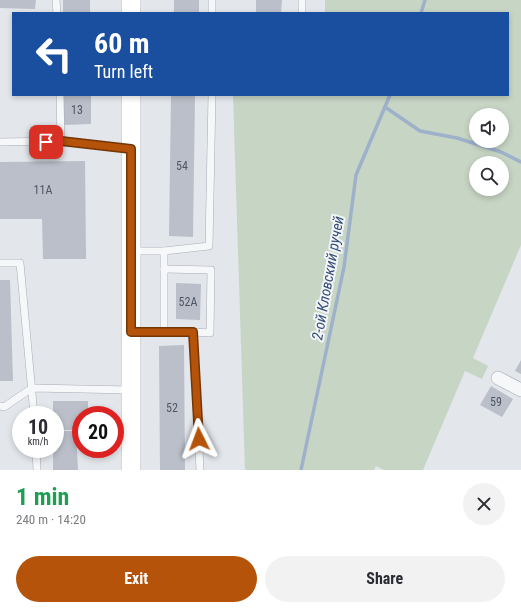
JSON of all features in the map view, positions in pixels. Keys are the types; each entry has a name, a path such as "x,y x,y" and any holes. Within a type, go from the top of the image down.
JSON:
{"street":[{"path":"131,0 131,12"},
{"path":"131,96 131,470"},
{"path":"498,378 521,390"}],"lane":[{"path":"56,0 57,12"},
{"path":"212,0 212,12"},
{"path":"302,0 302,12"},
{"path":"60,96 61,141"},
{"path":"131,251 164,251 209,246 212,96"},
{"path":"0,142 61,141 131,149"},
{"path":"164,251 164,333"},
{"path":"0,263 20,263 33,406"},
{"path":"131,332 210,333 211,270 164,269"},
{"path":"193,332 200,470"},
{"path":"0,406 4,407 32,388 131,390"},
{"path":"36,458 37,470"}],"green space":[{"path":"325,0 521,0 521,245 473,358 488,366 482,379 465,371 423,470 384,470 376,466 374,470 245,470 233,96 509,96 509,12 325,12"}],"building":[{"path":"0,0 36,0 35,9 0,8"},
{"path":"63,0 90,0 90,12 63,12"},
{"path":"174,0 199,0 199,12 174,12"},
{"path":"256,0 282,0 281,12 256,12"},
{"path":"64,96 91,96 91,124 64,125"},
{"path":"171,96 195,96 193,237 169,236"},
{"path":"85,161 86,259 43,259 42,219 0,219 0,162"},
{"path":"0,280 10,280 13,381 0,381"},
{"path":"176,283 201,284 200,320 176,319"},
{"path":"184,345 185,470 160,470 159,346"},
{"path":"521,360 521,374 515,371"},
{"path":"491,386 513,399 502,417 480,405"},
{"path":"53,401 88,401 88,406 72,406 72,430 64,430 64,406 53,406"},
{"path":"64,431 72,431 72,458 77,458 78,470 53,470 53,458 64,458"}],"waterway":[{"name":"2-ой Кловский ручей","path":"421,12 425,0"},
{"name":"2-ой Кловский ручей","path":"301,470 344,267 356,175 390,96"},
{"path":"385,107 420,131 457,138 501,152 521,162"}],"route":[{"path":"46,142 61,141 131,149 131,332 193,332 199,439"}]}
